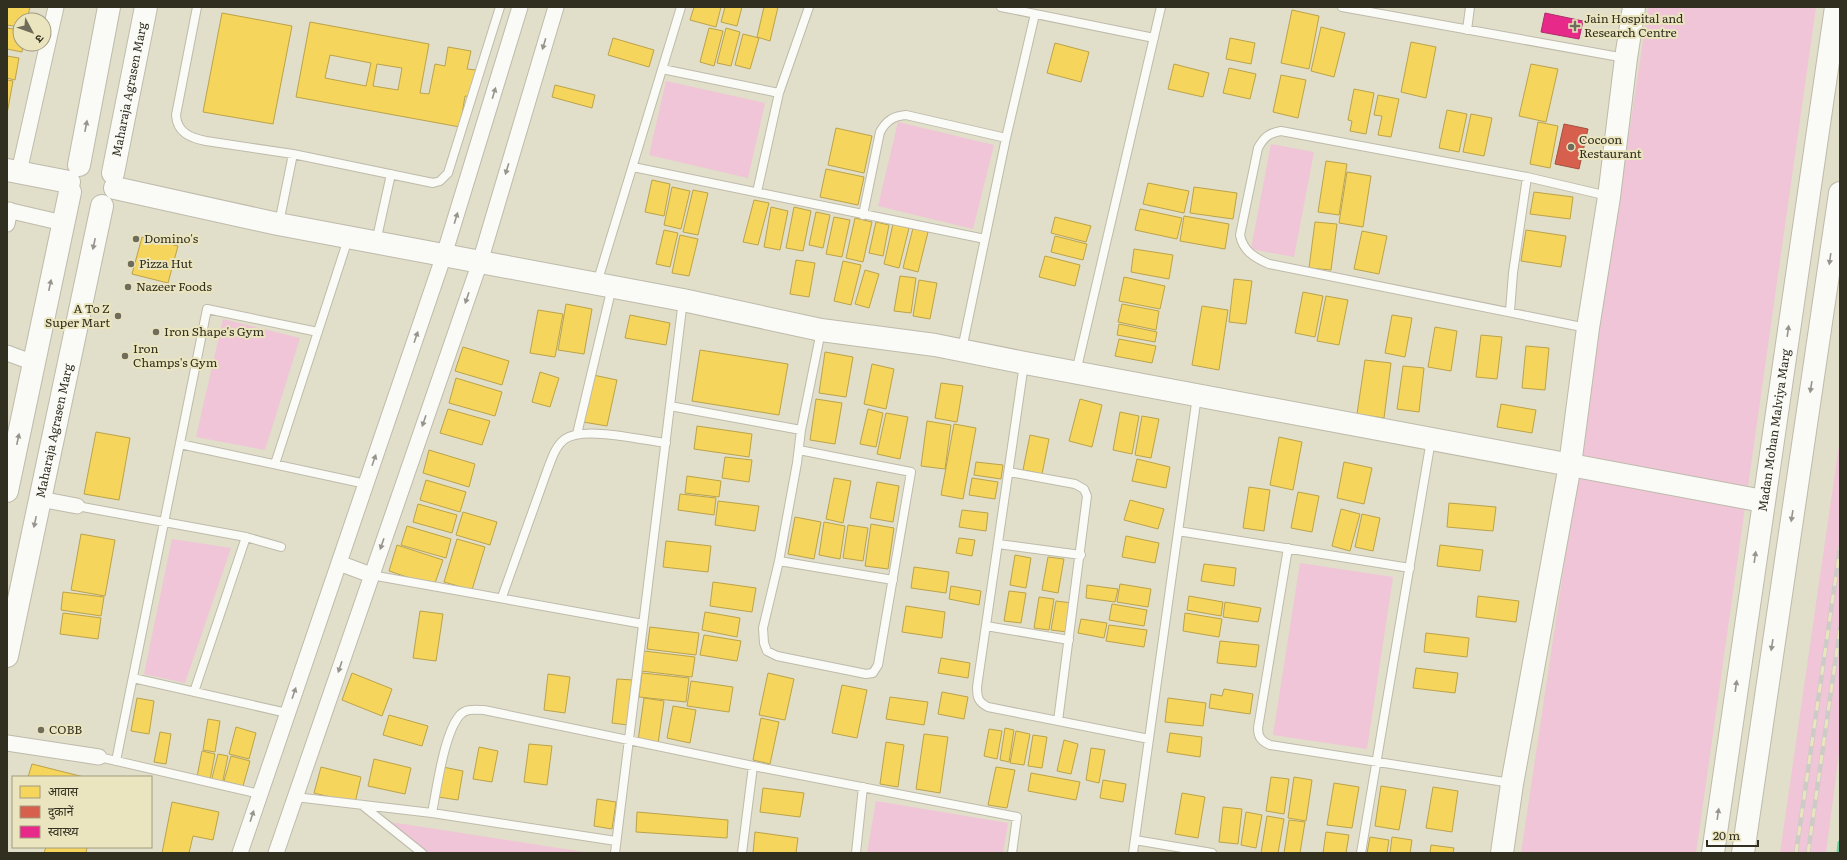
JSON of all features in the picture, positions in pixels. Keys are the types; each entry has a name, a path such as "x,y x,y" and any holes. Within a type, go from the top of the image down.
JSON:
{"street":[{"path":"13,171 56,7"},
{"path":"7,491 109,7"},
{"name":"Maharaja Agrasen Marg","path":"7,656 102,206 113,195 114,180 146,7"},
{"path":"240,853 444,255 520,7"},
{"path":"276,853 480,262 556,7"},
{"path":"1502,853 1512,784 1570,465 1588,328 1609,197 1626,58 1634,7"},
{"name":"Madan Mohan Malviya Marg","path":"1713,853 1836,7"},
{"name":"Maharaja Agrasen Marg","path":"13,171 72,180 86,162 101,163 108,167 114,180"},
{"path":"72,180 74,199 86,207 102,206"},
{"path":"114,180 278,224 683,300 821,330 962,349 1025,363 1197,396 1763,501"},
{"path":"1743,853 1833,294 1840,193"},
{"path":"8,215 63,223"},
{"path":"7,353 34,363"},
{"path":"40,499 78,506"},
{"path":"339,563 371,575"},
{"path":"7,743 99,757"}],"lane":[{"path":"197,7 176,115 176,123 186,134 194,138 294,154 433,183 440,181 448,173 500,7"},
{"path":"577,434 605,285 633,166 681,7"},
{"path":"756,192 779,93 809,7"},
{"path":"1001,7 1154,38"},
{"path":"1076,373 1161,7"},
{"path":"1342,7 1626,58"},
{"path":"1467,30 1470,7"},
{"path":"962,349 1006,138 1035,14"},
{"path":"662,68 779,93"},
{"path":"863,215 880,132 885,122 895,116 906,114 1006,138"},
{"path":"1588,328 1269,264 1250,253 1242,243 1240,235 1258,148 1262,139 1271,133 1281,131 1527,177 1609,197"},
{"path":"278,224 294,154"},
{"path":"633,166 863,215 985,239"},
{"path":"376,242 391,174"},
{"path":"1510,312 1513,273 1527,177"},
{"path":"275,464 349,237"},
{"path":"615,853 683,300"},
{"path":"116,761 207,309 318,332"},
{"path":"799,450 911,472 878,665 873,673 866,674 777,656 767,651 764,643 763,628 779,561 799,450 800,430 821,330"},
{"path":"1025,363 977,687 978,697 981,704 988,707 1149,739"},
{"path":"1134,853 1197,396"},
{"path":"670,406 800,430"},
{"path":"502,597 554,453 564,439 577,434 596,433 666,443"},
{"path":"1361,853 1378,762 1431,439"},
{"path":"180,444 366,484"},
{"path":"1009,472 1074,484 1084,489 1087,496 1088,503 1058,721"},
{"path":"78,506 246,537 281,547"},
{"path":"1178,531 1410,568"},
{"path":"194,692 246,537"},
{"path":"998,544 1081,555"},
{"path":"1288,548 1258,728 1258,735 1262,741 1270,745 1512,784"},
{"path":"779,561 893,580"},
{"path":"371,575 502,597 643,624"},
{"path":"986,626 1069,640"},
{"path":"133,678 287,713"},
{"path":"432,813 448,739 461,714 470,710 484,710 628,741 1017,817 1012,853"},
{"path":"99,757 260,794"},
{"path":"742,853 753,766"},
{"path":"856,853 863,787"},
{"path":"295,797 432,813 616,842"},
{"path":"362,805 422,853"},
{"path":"1135,840 1212,853"}],"shaded area":[{"path":"1648,7 1816,7 1696,853 1521,853"},
{"path":"666,81 765,103 748,178 649,155"},
{"path":"898,122 994,145 973,229 878,206"},
{"path":"1271,144 1314,152 1294,257 1251,249"},
{"path":"223,319 300,338 265,450 196,437"},
{"path":"1840,438 1840,745 1826,853 1780,853"},
{"path":"172,539 231,548 185,683 144,674"},
{"path":"1300,563 1393,577 1367,749 1273,735"},
{"path":"876,801 1008,823 1003,853 867,853"},
{"path":"371,819 590,853 417,853"}],"building: आवास":[{"path":"7,7 30,7 29,12 12,12 12,26 7,25"},
{"path":"694,7 721,7 716,27 690,20"},
{"path":"725,7 742,7 737,26 721,22"},
{"path":"764,7 778,7 770,41 757,37"},
{"path":"1292,10 1319,16 1309,69 1281,63"},
{"path":"222,13 292,26 273,124 203,112"},
{"path":"310,22 429,44 420,93 429,94 435,64 445,66 448,47 471,51 467,69 476,70 471,97 465,96 460,127 296,97","holes":["330,55 371,63 366,86 325,78","377,64 402,68 398,90 373,86"]},
{"path":"1321,27 1345,33 1334,77 1311,71"},
{"path":"7,28 12,29 12,50 7,49"},
{"path":"709,28 723,31 714,66 700,62"},
{"path":"726,28 740,32 731,66 717,63"},
{"path":"743,34 759,38 750,69 735,65"},
{"path":"613,38 654,50 649,67 608,55"},
{"path":"1230,38 1255,43 1251,64 1226,59"},
{"path":"1411,42 1436,47 1426,98 1401,92"},
{"path":"1055,43 1089,52 1081,82 1047,73"},
{"path":"7,56 19,58 15,80 7,78"},
{"path":"1174,64 1209,73 1203,97 1168,89"},
{"path":"1531,64 1558,69 1546,122 1519,116"},
{"path":"1229,68 1256,74 1250,99 1223,93"},
{"path":"1281,75 1306,80 1298,118 1273,112"},
{"path":"7,80 13,81 7,114"},
{"path":"555,85 595,95 592,108 552,97"},
{"path":"1354,89 1374,93 1366,134 1350,131 1352,121 1348,120"},
{"path":"1378,95 1399,99 1391,137 1378,135 1382,116 1374,115"},
{"path":"1447,110 1467,114 1459,152 1439,148"},
{"path":"1471,114 1492,118 1484,156 1463,152"},
{"path":"1538,122 1558,126 1550,168 1530,164"},
{"path":"836,128 872,136 864,173 828,165"},
{"path":"1326,161 1347,164 1339,215 1318,212"},
{"path":"826,169 864,177 858,205 820,197"},
{"path":"1347,172 1371,176 1363,227 1339,223"},
{"path":"652,180 670,184 664,216 645,212"},
{"path":"1148,183 1189,191 1184,213 1143,204"},
{"path":"672,187 690,191 681,229 664,225"},
{"path":"1194,187 1237,193 1233,219 1190,213"},
{"path":"693,190 708,193 698,235 683,232"},
{"path":"1534,192 1573,197 1570,219 1530,214"},
{"path":"754,200 769,203 758,245 743,242"},
{"path":"771,207 788,211 780,250 764,247"},
{"path":"794,207 811,211 803,251 786,248"},
{"path":"1140,209 1182,218 1177,239 1135,230"},
{"path":"816,212 830,215 823,248 809,245"},
{"path":"1184,216 1229,224 1225,249 1180,241"},
{"path":"834,217 850,220 842,257 826,254"},
{"path":"1055,217 1091,226 1086,242 1051,233"},
{"path":"855,218 872,222 863,262 846,258"},
{"path":"876,222 889,225 883,256 869,253"},
{"path":"1315,222 1337,224 1331,270 1309,268"},
{"path":"893,224 909,228 899,268 884,264"},
{"path":"913,228 928,232 918,272 903,268"},
{"path":"664,230 678,233 670,267 656,264"},
{"path":"1526,230 1566,236 1561,267 1521,261"},
{"path":"1362,231 1387,236 1379,274 1354,269"},
{"path":"680,235 698,239 689,276 672,273"},
{"path":"1055,236 1087,244 1083,260 1051,252"},
{"path":"142,237 178,246 168,283 132,274"},
{"path":"1134,249 1173,255 1169,279 1131,272"},
{"path":"1045,256 1080,265 1075,286 1039,277"},
{"path":"796,260 815,263 809,297 790,294"},
{"path":"843,261 861,265 851,305 834,301"},
{"path":"865,270 879,274 869,308 855,304"},
{"path":"900,276 916,278 911,313 894,311"},
{"path":"1124,277 1165,286 1160,309 1119,301"},
{"path":"1234,279 1252,281 1246,324 1229,322"},
{"path":"919,280 937,283 930,319 913,316"},
{"path":"1303,292 1323,296 1315,337 1295,333"},
{"path":"1326,296 1348,300 1339,345 1317,341"},
{"path":"566,304 592,309 584,354 558,350"},
{"path":"1122,304 1159,311 1156,330 1118,322"},
{"path":"1202,306 1228,310 1219,370 1192,365"},
{"path":"538,310 563,314 555,357 530,353"},
{"path":"630,315 670,323 666,345 625,338"},
{"path":"1392,315 1412,318 1405,357 1385,353"},
{"path":"1119,324 1157,332 1155,342 1117,335"},
{"path":"1435,327 1457,331 1451,371 1428,367"},
{"path":"1481,335 1502,337 1497,379 1476,377"},
{"path":"1119,339 1156,346 1152,363 1115,356"},
{"path":"1526,346 1549,348 1545,390 1522,388"},
{"path":"463,347 509,361 502,385 455,371"},
{"path":"700,350 788,364 779,415 692,401"},
{"path":"825,352 853,357 846,397 819,393"},
{"path":"1365,360 1391,363 1384,418 1357,414"},
{"path":"872,364 894,369 886,409 864,404"},
{"path":"1403,366 1424,368 1419,412 1397,409"},
{"path":"540,372 559,378 550,407 532,402"},
{"path":"593,375 617,380 607,426 583,422"},
{"path":"456,378 502,392 495,416 449,403"},
{"path":"941,383 963,386 957,422 935,418"},
{"path":"816,399 842,403 835,444 810,440"},
{"path":"1080,399 1102,405 1092,447 1069,441"},
{"path":"1501,404 1536,410 1532,433 1497,427"},
{"path":"448,409 490,421 482,445 440,433"},
{"path":"868,409 883,413 876,447 860,444"},
{"path":"1120,412 1139,416 1132,454 1113,450"},
{"path":"886,413 908,417 900,459 877,454"},
{"path":"1142,416 1159,419 1151,458 1135,455"},
{"path":"927,421 951,425 945,469 921,466"},
{"path":"954,424 976,428 963,499 941,495"},
{"path":"697,426 752,434 749,457 694,449"},
{"path":"96,432 130,438 119,500 84,494"},
{"path":"1030,435 1049,439 1042,474 1023,470"},
{"path":"1279,437 1302,442 1293,490 1270,485"},
{"path":"429,450 475,464 469,487 423,473"},
{"path":"725,457 752,460 749,482 722,478"},
{"path":"1137,459 1170,467 1166,488 1132,481"},
{"path":"976,462 1003,465 1001,479 974,475"},
{"path":"1344,462 1372,468 1364,504 1337,498"},
{"path":"687,476 721,481 719,497 685,493"},
{"path":"834,478 851,481 843,523 826,519"},
{"path":"972,478 998,482 995,499 969,495"},
{"path":"426,480 466,492 460,512 420,500"},
{"path":"877,482 899,486 893,522 870,518"},
{"path":"1249,487 1270,490 1264,531 1243,528"},
{"path":"1298,492 1319,496 1312,532 1291,528"},
{"path":"680,494 716,498 714,515 678,510"},
{"path":"1130,500 1164,509 1158,529 1124,520"},
{"path":"718,501 759,506 755,531 715,525"},
{"path":"1449,503 1496,507 1493,531 1447,527"},
{"path":"418,504 457,515 452,533 413,522"},
{"path":"1341,509 1360,514 1350,551 1332,546"},
{"path":"962,510 988,513 986,531 959,527"},
{"path":"463,512 497,522 490,545 456,535"},
{"path":"1362,514 1380,518 1373,551 1355,547"},
{"path":"795,517 821,522 814,559 788,554"},
{"path":"824,522 845,526 840,559 819,555"},
{"path":"871,524 894,528 888,569 865,566"},
{"path":"848,525 868,528 863,561 843,558"},
{"path":"407,526 451,539 446,558 401,545"},
{"path":"81,534 115,540 105,596 71,590"},
{"path":"1126,536 1159,543 1155,563 1122,557"},
{"path":"959,538 975,540 972,556 956,553"},
{"path":"457,539 485,547 472,590 444,582"},
{"path":"666,541 711,546 708,572 663,567"},
{"path":"397,545 443,560 434,586 389,571"},
{"path":"1440,545 1483,550 1480,571 1437,566"},
{"path":"1015,555 1031,558 1026,588 1010,585"},
{"path":"1048,557 1064,559 1058,593 1042,590"},
{"path":"1204,564 1236,568 1234,586 1201,581"},
{"path":"914,567 949,572 946,593 911,588"},
{"path":"713,582 756,588 752,612 710,606"},
{"path":"1120,584 1151,589 1148,607 1117,602"},
{"path":"1087,585 1118,589 1115,602 1086,598"},
{"path":"951,586 981,591 979,605 949,599"},
{"path":"1009,591 1026,593 1021,623 1004,621"},
{"path":"63,592 104,597 101,616 61,610"},
{"path":"1189,596 1223,602 1221,616 1187,610"},
{"path":"1478,596 1519,601 1516,622 1476,617"},
{"path":"1039,597 1054,599 1049,630 1034,628"},
{"path":"1056,601 1072,603 1067,632 1051,630"},
{"path":"1225,602 1261,608 1258,622 1223,617"},
{"path":"1112,604 1147,610 1144,626 1109,620"},
{"path":"906,606 945,612 942,638 902,632"},
{"path":"420,611 443,614 436,661 413,658"},
{"path":"705,612 740,618 737,637 702,630"},
{"path":"63,613 101,618 98,639 60,634"},
{"path":"1185,613 1222,619 1219,637 1183,631"},
{"path":"1081,619 1107,623 1104,638 1078,633"},
{"path":"1109,625 1147,630 1144,647 1106,641"},
{"path":"650,627 699,633 696,655 647,649"},
{"path":"1426,633 1469,638 1467,657 1424,652"},
{"path":"704,635 741,641 737,661 700,655"},
{"path":"1220,641 1259,645 1256,667 1217,663"},
{"path":"644,651 695,657 692,677 641,671"},
{"path":"941,658 970,663 968,678 938,673"},
{"path":"1416,668 1458,673 1455,693 1413,688"},
{"path":"352,673 392,689 382,716 342,700"},
{"path":"642,673 689,678 686,702 639,697"},
{"path":"768,673 794,679 785,720 759,715"},
{"path":"548,674 570,677 565,713 544,710"},
{"path":"617,679 633,680 628,725 612,723"},
{"path":"691,681 733,687 729,712 687,706"},
{"path":"842,685 867,690 857,738 832,733"},
{"path":"1224,689 1253,694 1250,714 1209,708 1211,694 1222,696"},
{"path":"942,692 968,697 964,719 938,714"},
{"path":"890,697 928,702 924,725 886,719"},
{"path":"137,698 154,701 149,734 131,731"},
{"path":"644,698 664,701 658,744 638,741"},
{"path":"1168,698 1206,703 1203,726 1165,722"},
{"path":"673,706 696,710 690,743 667,738"},
{"path":"389,715 428,726 422,746 383,735"},
{"path":"761,718 779,722 770,764 753,760"},
{"path":"208,719 220,721 215,752 203,750"},
{"path":"236,727 256,733 249,759 229,754"},
{"path":"1005,728 1014,730 1009,762 1000,760"},
{"path":"989,729 1002,731 997,759 984,756"},
{"path":"1016,731 1030,734 1024,765 1010,763"},
{"path":"160,732 171,734 166,764 154,762"},
{"path":"1170,733 1202,737 1200,757 1167,752"},
{"path":"924,734 948,737 940,793 916,789"},
{"path":"1033,735 1047,737 1042,768 1028,766"},
{"path":"1064,740 1078,744 1071,774 1057,771"},
{"path":"886,742 904,745 898,787 880,784"},
{"path":"529,744 552,746 547,785 524,782"},
{"path":"479,747 498,751 492,782 473,779"},
{"path":"1091,748 1105,750 1099,783 1086,780"},
{"path":"202,751 215,754 210,780 197,777"},
{"path":"218,754 228,756 222,785 211,782"},
{"path":"231,756 250,761 243,786 224,781"},
{"path":"374,759 411,768 405,794 368,786"},
{"path":"32,764 80,776 28,776"},
{"path":"321,767 361,777 355,803 314,793"},
{"path":"443,767 463,771 458,800 438,797"},
{"path":"996,767 1015,770 1007,808 988,805"},
{"path":"1031,773 1080,782 1076,800 1028,791"},
{"path":"1271,777 1289,779 1284,814 1266,811"},
{"path":"1294,777 1312,780 1306,821 1288,818"},
{"path":"1103,780 1126,784 1123,802 1100,798"},
{"path":"1334,783 1359,787 1352,828 1327,825"},
{"path":"1381,786 1406,790 1399,830 1375,826"},
{"path":"1433,787 1458,791 1452,832 1426,828"},
{"path":"763,788 804,793 800,817 760,812"},
{"path":"1182,793 1205,797 1198,838 1175,834"},
{"path":"597,799 616,802 612,829 594,826"},
{"path":"172,802 219,812 213,840 193,836 189,853 162,853"},
{"path":"1223,807 1242,809 1238,844 1219,842"},
{"path":"637,812 728,820 727,838 636,832"},
{"path":"1246,812 1262,815 1256,848 1241,845"},
{"path":"1267,816 1284,819 1278,853 1261,853"},
{"path":"1289,820 1305,822 1300,853 1284,853"},
{"path":"755,832 798,838 796,853 753,853"},
{"path":"1326,832 1349,835 1346,853 1323,853"},
{"path":"1370,837 1389,840 1387,853 1367,853"},
{"path":"1392,837 1412,840 1410,853 1390,853"},
{"path":"1431,845 1454,848 1453,853 1430,853"},
{"path":"46,848 87,848 86,853 44,853"}],"building: दुकानें":[{"name":"Cocoon Restaurant","path":"1564,124 1588,129 1579,169 1555,164"}],"building: स्वास्थ्य":[{"path":"1545,13 1583,21 1579,39 1541,32"}],"waterway":[{"path":"1839,853 1840,843"}],"railway":[{"path":"1796,853 1840,548"},
{"path":"1808,853 1840,628"}],"place":[{"name":"Jain Hospital and Research Centre","path":"1575,26"},
{"name":"Cocoon Restaurant","path":"1571,147"},
{"name":"Domino's","path":"136,239"},
{"name":"Pizza Hut","path":"131,264"},
{"name":"Nazeer Foods","path":"128,287"},
{"name":"A To Z Super Mart","path":"118,316"},
{"name":"Iron Shape's Gym","path":"156,332"},
{"name":"Iron Champs's Gym","path":"125,356"},
{"name":"COBB","path":"41,730"}]}
